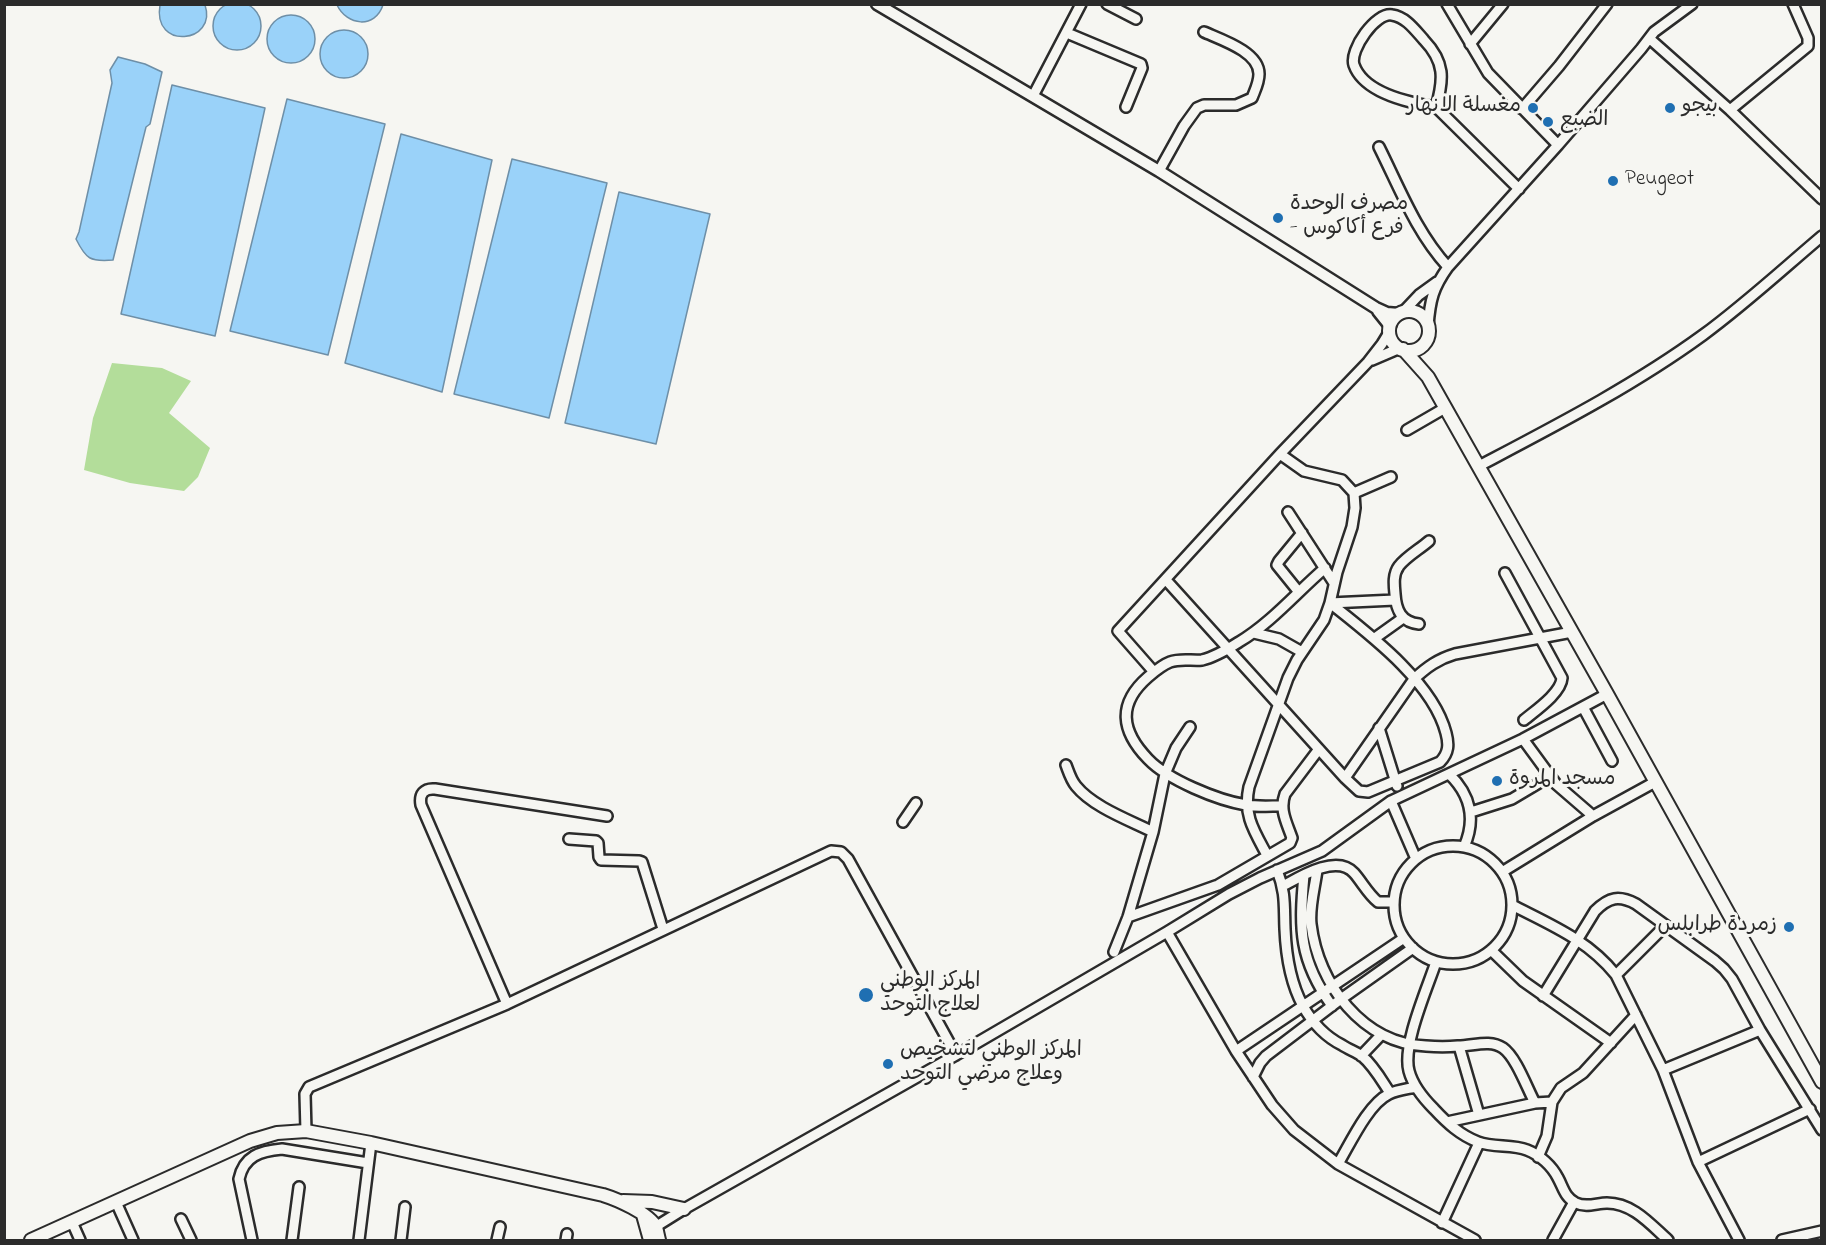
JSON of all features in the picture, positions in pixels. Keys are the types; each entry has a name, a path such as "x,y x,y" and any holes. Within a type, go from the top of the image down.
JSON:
{"main road":[{"path":"1428,377 1425,357 1428,332 1426,321 1418,313 1407,311 1400,313 1390,328 1392,341 1428,377 1607,694 1821,1082"},
{"path":"1401,349 1418,349 1426,342 1428,332"},
{"path":"31,1240 250,1141 277,1132 306,1131 371,1143 594,1192 623,1201 652,1202 684,1209"},
{"path":"623,1201 643,1215 651,1233 659,1240"}],"street":[{"path":"878,4 1159,171 1387,313 1400,313 1437,282 1656,30 1692,4"},
{"path":"1033,96 1081,4"},
{"path":"1107,4 1136,19"},
{"path":"1447,4 1488,73 1558,145"},
{"path":"1470,44 1503,4"},
{"path":"1522,109 1607,4"},
{"path":"1730,110 1808,46 1808,38 1793,4"},
{"path":"1436,107 1442,86 1442,70 1433,49 1399,16 1384,15 1367,30 1355,51 1353,59 1358,72 1383,93 1436,107 1518,189"},
{"path":"1159,171 1184,126 1197,108 1204,105 1236,105 1252,98 1258,83 1258,65 1254,60 1238,47 1204,32"},
{"path":"1067,33 1141,64 1142,68 1126,107"},
{"path":"1650,39 1730,110 1821,199"},
{"path":"1379,147 1413,220 1433,250 1448,267"},
{"path":"1479,466 1590,407 1656,367 1720,322 1820,241"},
{"path":"1428,332 1431,299 1437,282"},
{"path":"1154,672 1118,631 1280,454 1368,362 1382,344 1390,328 1376,308"},
{"path":"1368,362 1401,349"},
{"path":"1407,430 1445,408"},
{"path":"1267,855 1252,826 1246,805 1249,787 1292,668 1318,631 1330,603 1352,527 1355,508 1354,493 1342,480 1304,471 1280,454"},
{"path":"1354,493 1391,477"},
{"path":"1288,512 1334,583"},
{"path":"1298,591 1277,565 1302,533"},
{"path":"1419,624 1410,623 1398,611 1394,579 1402,562 1429,541"},
{"path":"1282,806 1246,805 1205,792 1165,774 1143,754 1132,738 1126,706 1139,685 1170,662 1202,660 1254,633 1325,568"},
{"path":"1505,573 1560,673 1562,683 1558,690 1524,720"},
{"path":"1166,580 1356,789 1363,793 1396,782 1440,762 1447,753 1448,747 1440,713 1414,679 1375,638 1330,603"},
{"path":"1330,603 1395,600"},
{"path":"1375,638 1403,618"},
{"path":"1345,778 1414,679 1429,665 1455,654 1572,632"},
{"path":"1254,633 1279,639 1302,652"},
{"path":"651,1233 684,1209 956,1055 1167,933 1229,894 1330,846 1396,799 1523,739 1607,694"},
{"path":"1583,707 1612,761"},
{"path":"1114,952 1128,917 1153,832 1165,774 1176,748 1190,727"},
{"path":"1380,728 1396,782 1396,799 1416,859"},
{"path":"1523,739 1549,777 1563,792 1593,816"},
{"path":"1128,917 1218,885 1288,844 1292,837 1282,806 1285,794 1319,749"},
{"path":"1066,765 1071,780 1098,805 1153,832"},
{"path":"1449,774 1464,791 1471,812 1470,830 1464,847"},
{"path":"1471,812 1512,799 1549,777"},
{"path":"1502,872 1593,816 1655,782"},
{"path":"507,1005 421,805 419,798 422,792 435,789 607,816"},
{"path":"903,822 916,803"},
{"path":"569,840 598,843 601,860 642,862 663,929"},
{"path":"1464,847 1485,856 1502,872 1511,893 1511,918 1507,930 1491,951 1471,962 1448,964 1436,962 1420,954 1404,938 1396,921 1394,902 1399,882 1416,859 1439,848 1464,847"},
{"path":"306,1131 305,1094 309,1087 507,1005 831,851 841,852 848,859 956,1055"},
{"path":"1283,886 1304,875 1340,864 1352,870 1376,900 1381,903 1394,902"},
{"path":"1277,870 1283,886 1288,955 1293,979 1303,1006 1333,1040 1368,1062 1390,1094"},
{"path":"1317,870 1311,924 1318,952 1341,999 1360,1020 1382,1035 1408,1045 1459,1046 1485,1043 1502,1047 1508,1052 1535,1102"},
{"path":"1304,875 1300,913 1301,935 1308,963 1322,992 1332,1006"},
{"path":"1543,996 1595,911 1603,903 1614,898 1626,899 1724,969 1821,1130"},
{"path":"1512,905 1578,940 1597,953 1616,975 1663,1070 1698,1162 1739,1240"},
{"path":"1300,913 1311,914"},
{"path":"1616,975 1665,926"},
{"path":"1167,933 1236,1051 1278,1112 1294,1130 1338,1164 1475,1240"},
{"path":"1236,1051 1404,938"},
{"path":"1253,1077 1266,1056 1413,948"},
{"path":"1491,951 1511,971 1543,996 1611,1043"},
{"path":"1436,962 1408,1045 1410,1073 1425,1100 1457,1131 1479,1143 1528,1150 1538,1156 1550,1166 1566,1196 1574,1202 1583,1205 1618,1204 1629,1208 1668,1240"},
{"path":"1538,1156 1547,1136 1552,1102 1561,1088 1583,1073 1636,1015"},
{"path":"1663,1070 1760,1030"},
{"path":"1361,1056 1382,1035"},
{"path":"1459,1046 1479,1115"},
{"path":"1338,1164 1368,1114 1383,1098 1416,1087"},
{"path":"1447,1122 1535,1102 1552,1102"},
{"path":"1698,1162 1810,1109"},
{"path":"359,1240 371,1143"},
{"path":"1442,1223 1479,1143"},
{"path":"252,1240 239,1179 241,1170 253,1156 271,1150 292,1150 368,1163"},
{"path":"292,1240 298,1187"},
{"path":"116,1202 133,1240"},
{"path":"1553,1240 1574,1202"},
{"path":"401,1240 405,1207"},
{"path":"181,1219 191,1240"},
{"path":"72,1222 80,1240"},
{"path":"497,1240 501,1227"},
{"path":"1782,1240 1821,1231"}],"green space":[{"path":"112,363 162,368 191,381 169,413 210,448 198,477 184,491 130,483 84,470 93,418"}],"water":[{"path":"237,2 254,9 261,26 254,43 237,50 220,43 213,26 220,9"},
{"path":"160,5 205,5 206,18 202,28 194,34 174,35 165,30 160,20"},
{"path":"337,5 383,5 374,18 361,22 347,17"},
{"path":"291,15 308,22 315,39 308,56 291,63 274,56 267,39 274,22"},
{"path":"344,30 361,37 368,54 361,71 344,78 327,71 320,54 327,37"},
{"path":"118,57 145,64 162,72 113,260 94,260 86,255 76,239 112,83 110,70"},
{"path":"172,85 265,108 215,336 121,314"},
{"path":"287,99 385,124 328,355 230,331"},
{"path":"401,134 492,160 442,392 345,363"},
{"path":"512,159 607,183 549,418 454,394"},
{"path":"619,192 710,214 656,444 565,423"}],"place":[{"name":"مغسلة الانهار","path":"1533,108"},
{"name":"بيجو","path":"1670,108"},
{"name":"الضبع","path":"1548,122"},
{"name":"Peugeot","path":"1613,181"},
{"name":"مصرف الوحدة - فرع أكاكوس","path":"1278,218"},
{"name":"مسجد المروة","path":"1497,781"},
{"name":"زمردة طرابلس","path":"1789,927"},
{"name":"المركز الوطني لعلاج التوحد","path":"866,995"},
{"name":"المركز الوطني لتشخيص وعلاج مرضي التوحد","path":"888,1064"}]}
